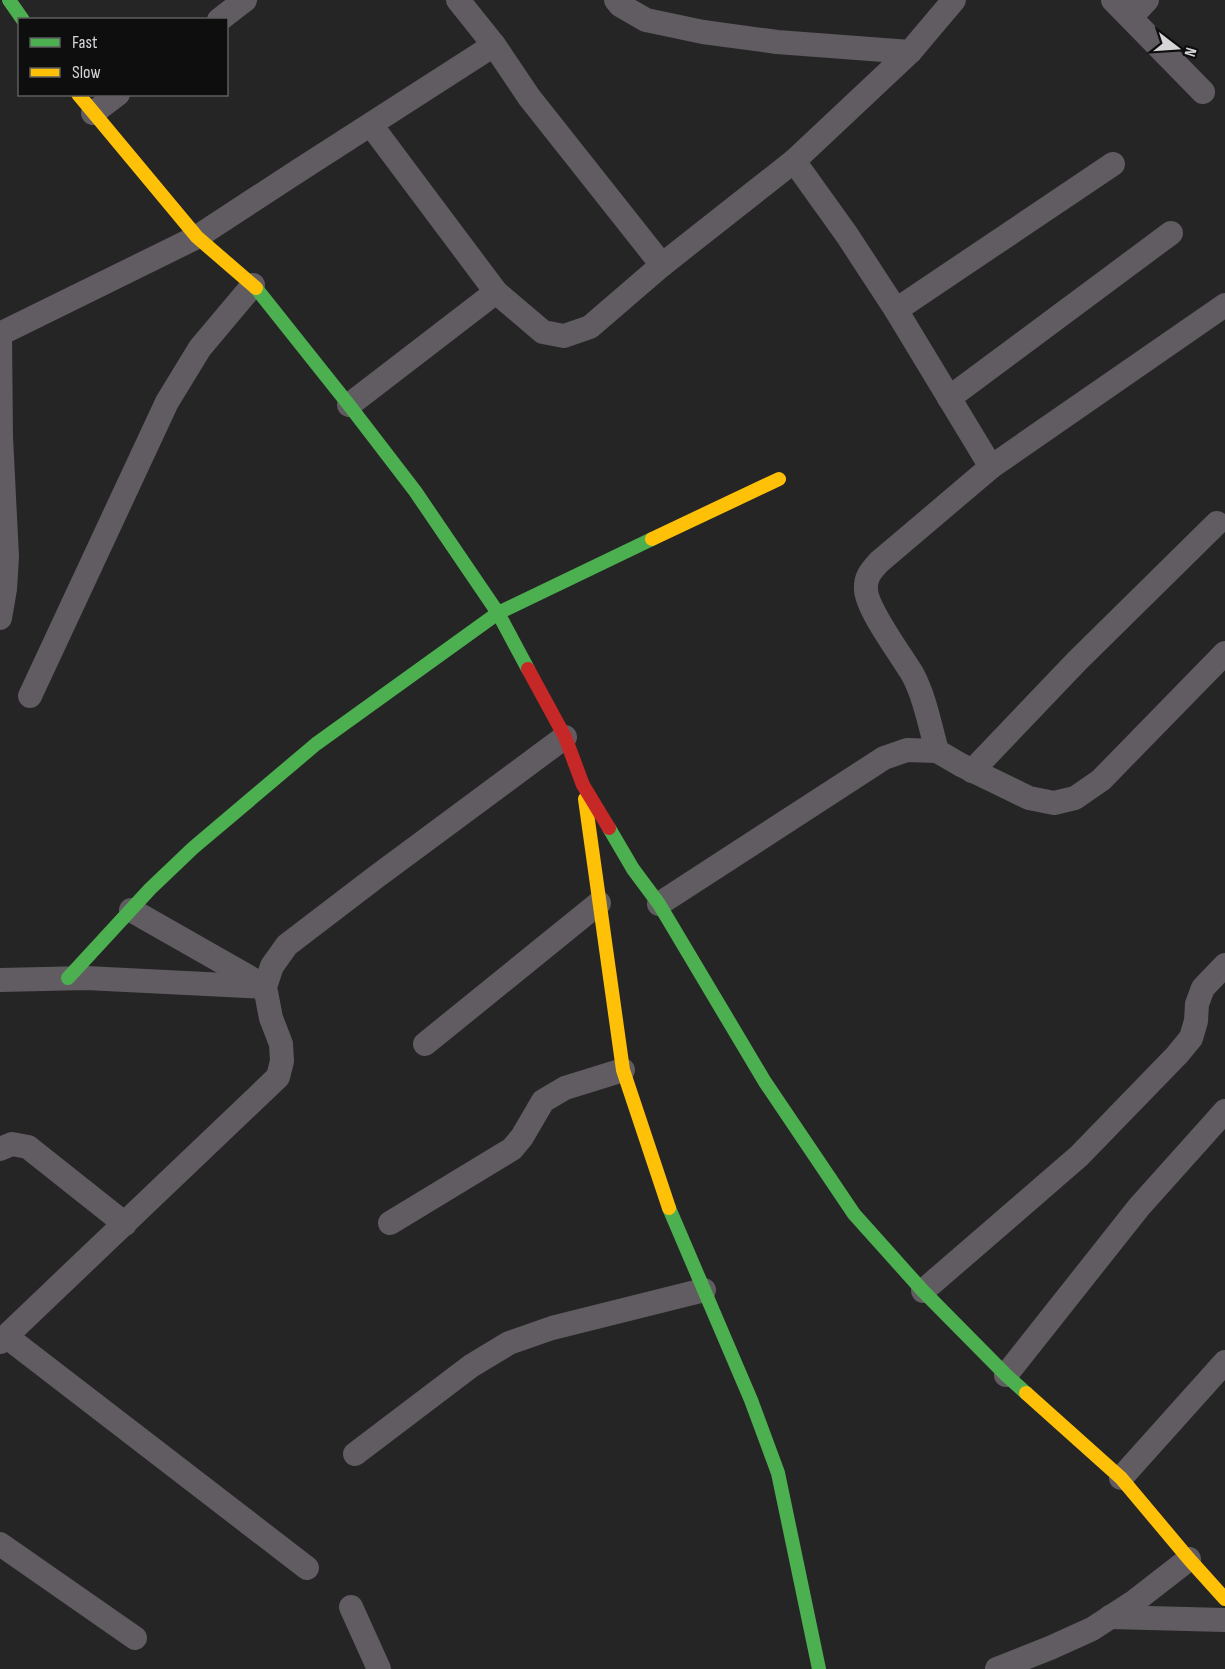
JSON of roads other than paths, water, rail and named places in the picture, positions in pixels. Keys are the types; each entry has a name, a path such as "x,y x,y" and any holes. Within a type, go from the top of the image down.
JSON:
{"street":[{"path":"9,0 22,18"},
{"path":"222,18 245,0"},
{"path":"458,0 494,45 529,97 662,265"},
{"path":"616,0 620,5 646,20 703,32 777,42 910,52"},
{"path":"371,124 496,292 543,332 564,336 590,327 662,265 794,161 910,52 954,0"},
{"path":"1113,0 1203,92"},
{"path":"1131,18 1147,0"},
{"path":"0,618 7,557 2,505 0,334 197,237 494,45"},
{"path":"80,96 197,237 253,285 415,491 498,613 565,737 583,785 633,869 659,904 771,1091 854,1214 923,1291 1006,1375 1121,1478 1225,1599"},
{"path":"93,113 115,96"},
{"path":"794,161 847,235 896,310 991,466"},
{"path":"896,310 1113,164"},
{"path":"949,398 1171,233"},
{"path":"30,696 167,402 200,348 253,285"},
{"path":"349,405 496,292"},
{"path":"937,751 914,677 874,612 866,592 867,575 879,562 991,466 1225,305"},
{"path":"68,978 150,889 193,848 316,744 498,613 779,479"},
{"path":"972,771 1077,661 1217,523"},
{"path":"659,904 884,758 907,750 937,751 972,771 1029,798 1054,803 1076,798 1101,780 1225,653"},
{"path":"307,1568 3,1340 278,1077 282,1061 281,1044 271,1018 265,987 272,966 287,945 376,876 565,737"},
{"path":"583,785 623,1070 665,1199 751,1400 778,1473 819,1669"},
{"path":"425,1044 599,903"},
{"path":"131,910 265,987"},
{"path":"923,1291 1079,1155 1177,1055 1191,1038 1196,1021 1197,1004 1203,988 1225,965"},
{"path":"0,980 68,978 265,987"},
{"path":"390,1223 512,1149 522,1137 543,1101 565,1088 623,1070"},
{"path":"1006,1375 1139,1207 1225,1111"},
{"path":"0,1149 12,1144 28,1147 124,1224"},
{"path":"355,1454 471,1366 509,1343 552,1328 704,1290"},
{"path":"1121,1478 1225,1362"},
{"path":"0,1544 135,1638"},
{"path":"997,1669 1092,1629 1189,1559"},
{"path":"351,1607 379,1669"},
{"path":"1110,1617 1225,1620"}]}
